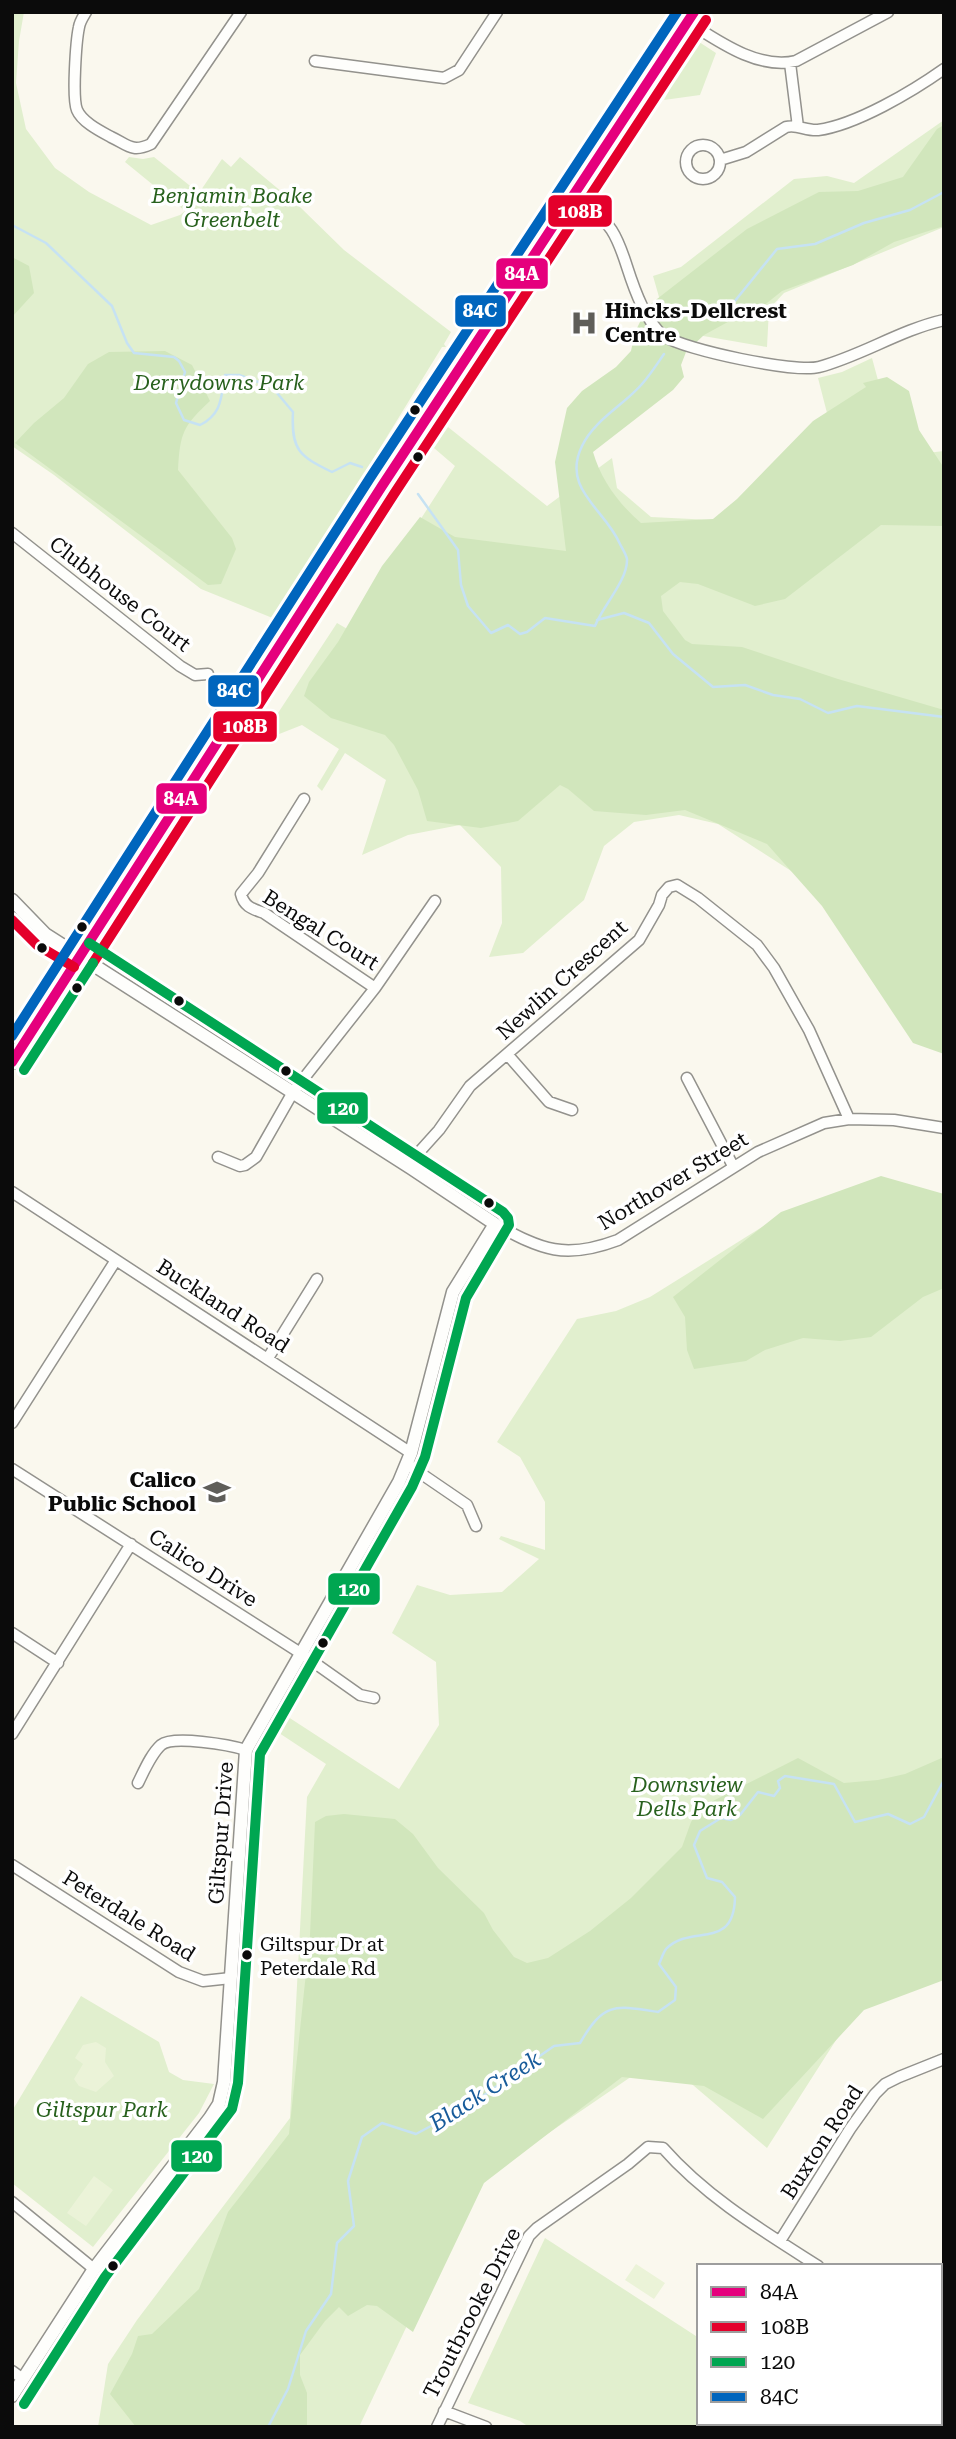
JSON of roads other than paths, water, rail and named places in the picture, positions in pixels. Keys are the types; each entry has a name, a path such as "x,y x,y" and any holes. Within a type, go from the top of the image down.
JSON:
{"main road":[{"path":"12,1062 375,497 691,17"}],"street":[{"path":"86,12 80,22 77,38 74,90 77,110 107,136 124,145 140,149 151,144 241,12"},
{"path":"315,61 444,78 459,70 497,12"},
{"path":"691,17 714,40 751,57 790,63 888,12"},
{"path":"790,63 798,127"},
{"path":"720,160 746,152 786,127 817,130 851,122 944,69"},
{"path":"575,196 601,215 614,231 637,295 649,319 665,337 694,349 792,367 812,368 944,320"},
{"name":"Clubhouse Court","path":"12,533 180,666 195,675 208,674"},
{"name":"Bengal Court","path":"304,799 258,873 241,894 243,901 246,906 264,913 375,988"},
{"name":"Newlin Crescent","path":"411,1168 421,1150 439,1130 470,1086 639,940 662,895 669,887 677,885 758,945 810,1030 849,1119"},
{"name":"Northover Street","path":"12,900 45,933 495,1224 529,1244 542,1248 560,1251 594,1248 618,1240 733,1166 824,1123 849,1119 894,1120 944,1128"},
{"path":"218,1157 240,1166 252,1160 293,1092 375,988 435,901"},
{"path":"507,1054 550,1102 572,1110"},
{"path":"687,1078 733,1166"},
{"name":"Buckland Road","path":"12,1192 268,1358 409,1459 467,1505 476,1526"},
{"name":"Giltspur Drive","path":"12,2396 94,2269 219,2104 224,2082 247,1750 409,1459 453,1292 495,1224"},
{"path":"12,1423 116,1260"},
{"path":"268,1358 317,1279"},
{"name":"Calico Drive","path":"12,1469 302,1654 360,1695 374,1698"},
{"path":"12,1734 131,1544"},
{"path":"12,1633 58,1663"},
{"path":"138,1783 157,1748 164,1742 184,1741 247,1750"},
{"name":"Peterdale Road","path":"12,1865 179,1972 203,1981 231,1978"},
{"name":"Buxton Road","path":"780,2241 875,2094 885,2084 944,2059"},
{"name":"Troutbrooke Drive","path":"437,2427 529,2236 648,2147 663,2148 674,2162 736,2213 815,2264"},
{"path":"12,2202 94,2269"},
{"path":"12,2371 23,2379"},
{"path":"444,2411 486,2427"}],"waterway":[{"path":"720,315 730,307 777,249 815,244 864,223 910,210 944,192"},
{"name":"Black Creek","path":"12,225 46,243 112,306 127,343 134,353 174,357 179,361 185,372 176,403 184,420 200,425 207,421 217,410 225,375 239,375 272,387 293,412 296,443 305,456 332,472 350,463 362,467"},
{"path":"418,494 458,550 461,585 468,606 491,633 508,625 520,634 545,618 595,626 623,576 627,559 613,532 581,487 577,475 577,461 582,446 594,428 635,392 664,354"},
{"name":"Black Creek","path":"597,620 624,613 649,623 673,654 713,687 745,685 773,695 800,699 828,713 857,706 944,717"},
{"name":"Black Creek","path":"268,2427 288,2389 306,2331 331,2294 337,2243 354,2226 348,2181 362,2137 382,2123 416,2134 470,2105 554,2046 580,2043 604,2013 620,2008 658,2012 675,2000 676,1987 659,1964 666,1949 687,1938 719,1931 727,1925 733,1914 735,1897 722,1882 707,1878 694,1845 700,1831 721,1818 731,1820 740,1815 758,1792 774,1796 780,1788 778,1781 785,1776 834,1784 855,1822 888,1814 910,1824 924,1817 944,1780"}],"place":[{"name":"Hincks-Dellcrest Centre","path":"584,323"},
{"name":"Calico Public School","path":"217,1492"},
{"name":"Giltspur Dr at Peterdale Rd","path":"247,1955"}],"park label":[{"name":"Benjamin Boake Greenbelt","path":"232,208"},
{"name":"Derrydowns Park","path":"219,383"},
{"name":"Downsview Dells Park","path":"687,1797"},
{"name":"Giltspur Park","path":"102,2110"}]}
